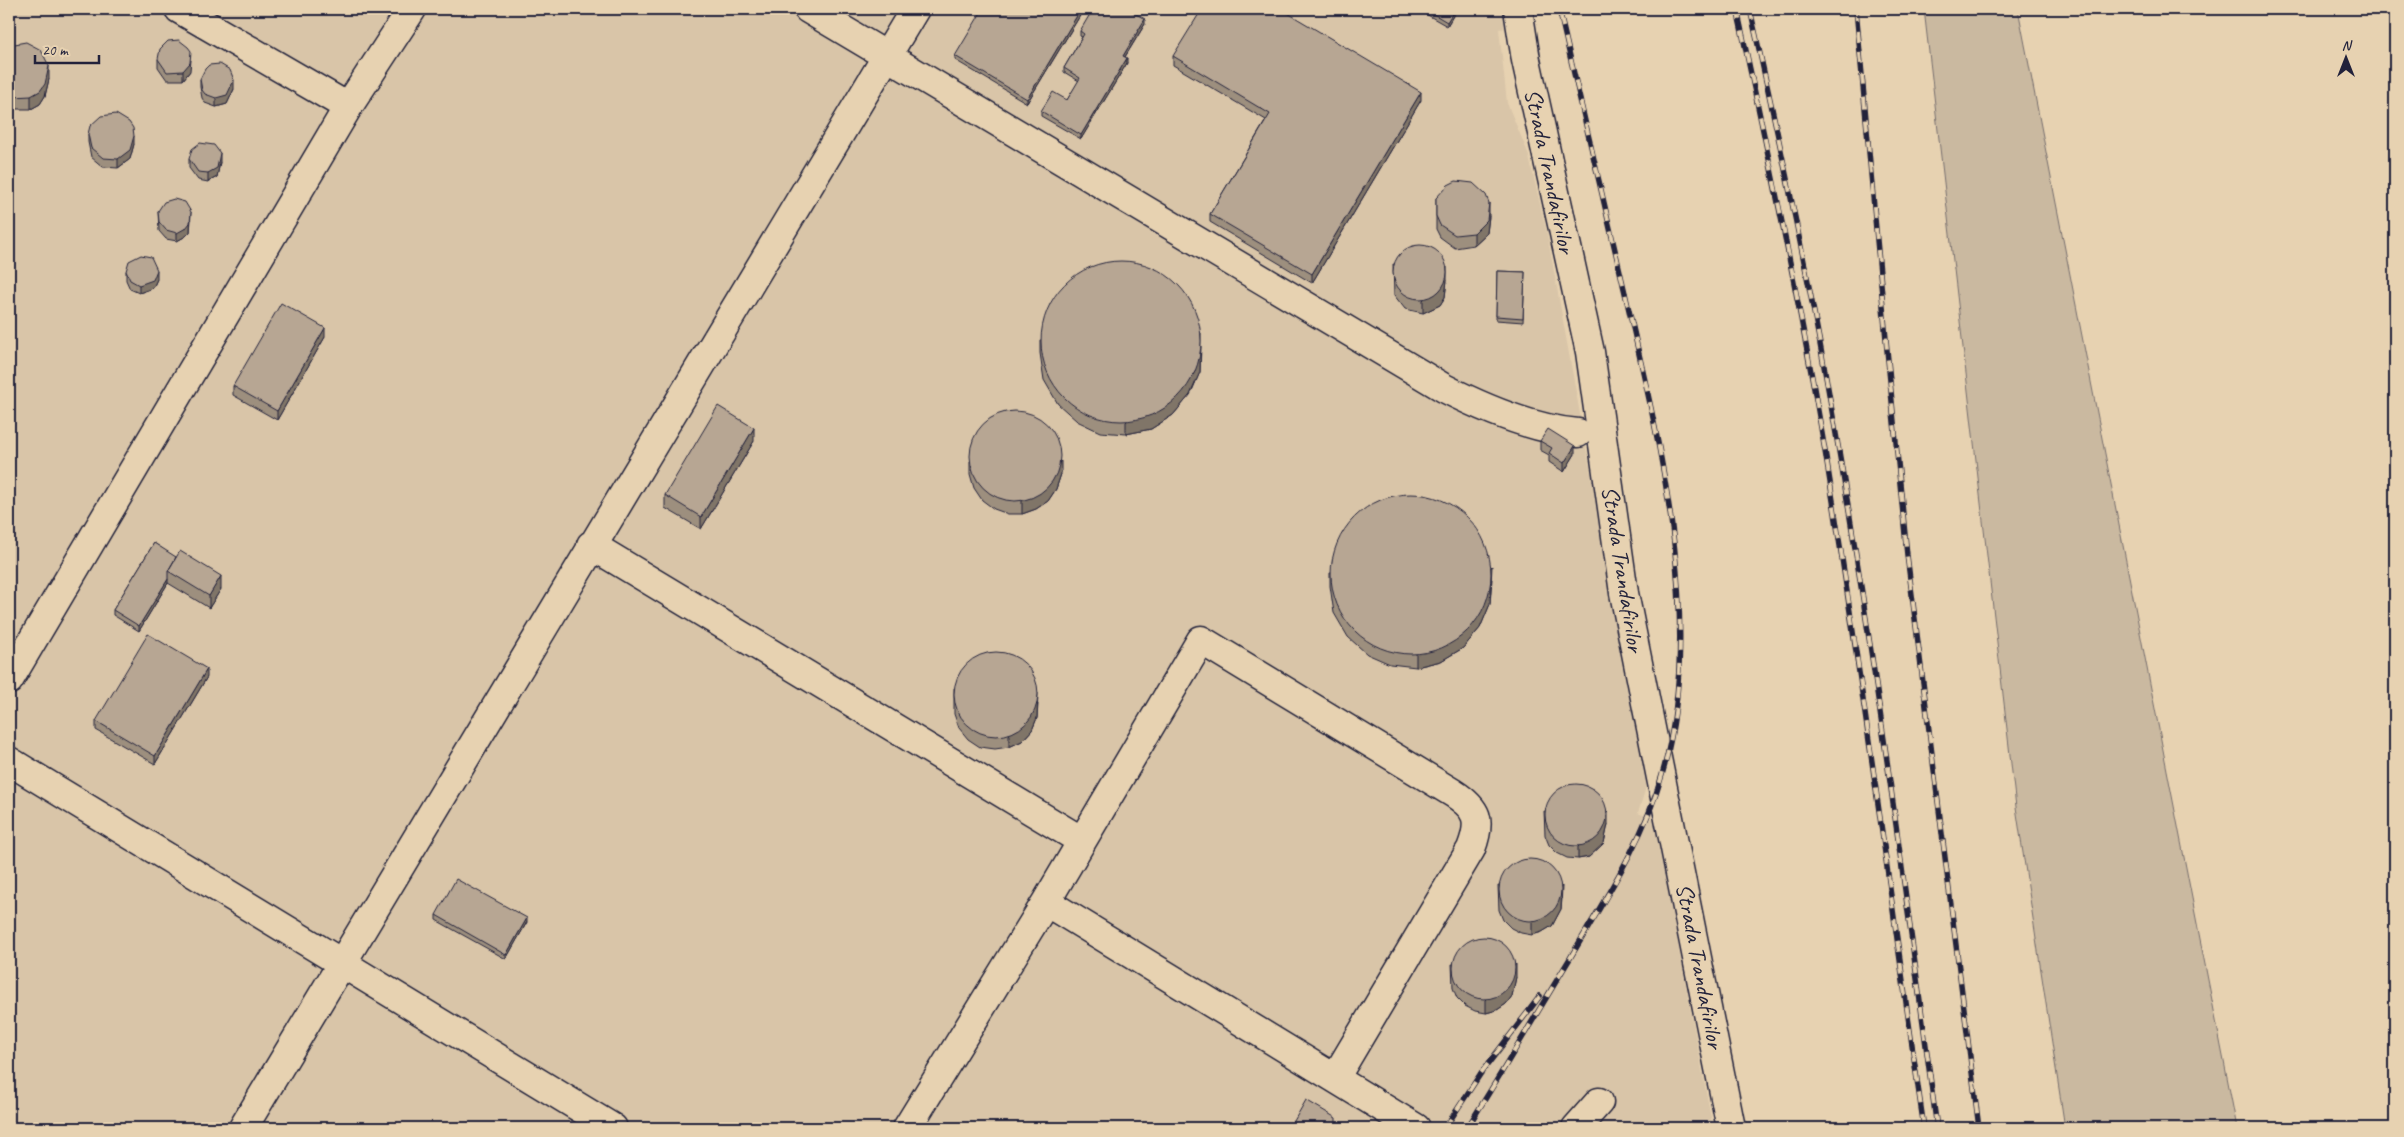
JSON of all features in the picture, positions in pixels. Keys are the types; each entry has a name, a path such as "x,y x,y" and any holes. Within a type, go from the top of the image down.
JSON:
{"main road":[{"path":"179,9 348,107"},
{"path":"9,680 348,107 412,9"},
{"path":"808,9 1444,388 1480,405 1547,428 1578,432"},
{"path":"243,1128 591,545 915,9"},
{"name":"Strada Trandafirilor","path":"1518,9 1526,60 1590,352 1624,594 1732,1128"},
{"path":"591,545 1082,841"},
{"path":"907,1128 1046,902 1201,640 1465,801 1473,809 1477,820 1477,834 1472,848 1335,1078"},
{"path":"9,762 613,1128"},
{"path":"1046,902 1416,1128"},
{"path":"1576,1128 1599,1102"}],"shaded area":[{"path":"9,9 1506,9 1507,28 1499,29 1507,103 1528,153 1547,233 1646,776 1646,787 1638,813 1655,820 1713,1128 9,1128"},
{"path":"1924,9 2018,9 2237,1128 2065,1128 2016,807"}],"building":[{"path":"983,9 1081,9 1027,99 955,56"},
{"path":"1093,9 1127,9 1145,19 1123,56 1127,58 1081,135 1041,111 1053,92 1067,100 1080,78 1064,68 1084,34 1080,31"},
{"path":"1202,9 1281,9 1421,92 1312,274 1210,214 1270,114 1173,56"},
{"path":"1425,9 1455,9 1447,22"},
{"path":"179,40 191,51 190,63 183,71 167,72 158,59 160,49 168,41"},
{"path":"26,42 41,50 49,66 45,84 40,91 31,96 13,97 9,93 9,45"},
{"path":"220,64 230,70 234,80 227,95 216,98 205,94 202,90 200,79 209,65"},
{"path":"116,114 129,122 133,128 134,136 130,150 118,159 103,158 91,148 88,134 90,126 101,116"},
{"path":"200,143 214,145 220,153 217,168 208,173 198,172 189,159 192,149"},
{"path":"1456,181 1473,183 1486,195 1489,203 1487,220 1474,233 1455,235 1440,225 1436,216 1436,198 1448,185"},
{"path":"174,199 185,202 191,212 190,223 186,228 177,233 166,230 159,222 158,211 164,202"},
{"path":"1415,245 1425,245 1435,249 1443,257 1447,272 1443,287 1435,295 1425,299 1415,299 1405,295 1397,287 1393,277 1393,267 1397,257 1405,249"},
{"path":"141,255 151,257 157,270 153,280 139,285 130,280 126,271 129,261"},
{"path":"1129,261 1159,270 1178,284 1188,296 1195,310 1200,325 1200,357 1195,372 1188,386 1178,398 1166,408 1144,418 1129,421 1113,421 1098,418 1076,408 1054,386 1042,357 1041,333 1044,318 1054,296 1076,274 1105,262"},
{"path":"1497,271 1525,272 1523,318 1496,316"},
{"path":"281,303 325,328 277,411 233,386"},
{"path":"718,406 754,428 701,517 665,495"},
{"path":"1015,411 1032,414 1047,424 1057,439 1060,456 1057,473 1047,488 1032,498 1015,501 998,498 983,488 973,473 970,456 973,439 983,424 998,414"},
{"path":"1548,429 1575,446 1564,463 1549,453 1552,448 1540,441"},
{"path":"1403,494 1419,494 1449,503 1468,517 1485,543 1490,558 1490,590 1485,605 1468,631 1449,645 1434,651 1419,654 1403,654 1373,645 1349,625 1340,612 1334,597 1331,582 1331,566 1340,536 1360,512 1373,503 1388,497"},
{"path":"154,543 176,557 168,571 168,579 139,626 113,610"},
{"path":"180,551 221,576 209,596 168,571"},
{"path":"148,634 207,669 155,756 96,721"},
{"path":"996,652 1012,655 1026,664 1035,678 1038,694 1035,710 1026,724 1012,733 996,736 980,733 966,724 957,710 954,694 957,678 966,664 980,655"},
{"path":"1570,784 1582,784 1598,793 1605,803 1607,815 1605,827 1598,837 1582,846 1570,846 1559,841 1550,832 1545,821 1545,809 1550,798 1559,789"},
{"path":"1524,859 1536,859 1552,868 1559,878 1561,890 1559,902 1552,912 1536,921 1524,921 1513,916 1504,907 1499,896 1499,884 1504,873 1513,864"},
{"path":"456,879 527,918 506,955 436,915"},
{"path":"1478,937 1490,937 1506,946 1513,956 1515,968 1513,980 1506,990 1490,999 1478,999 1467,994 1458,985 1453,974 1453,962 1458,951 1467,942"},
{"path":"1306,1100 1336,1118 1336,1128 1290,1128"}],"railway":[{"path":"1467,1128 1609,893 1644,824 1662,775 1674,717 1680,657 1679,595 1673,533 1663,471 1638,350 1559,9"},
{"path":"1737,9 1784,230 1825,451 1864,704 1924,1128"},
{"path":"1750,9 1804,260 1854,539 1911,932 1937,1128"},
{"path":"1856,9 1907,555 1979,1128"},
{"path":"1445,1128 1481,1073 1540,996"}]}
